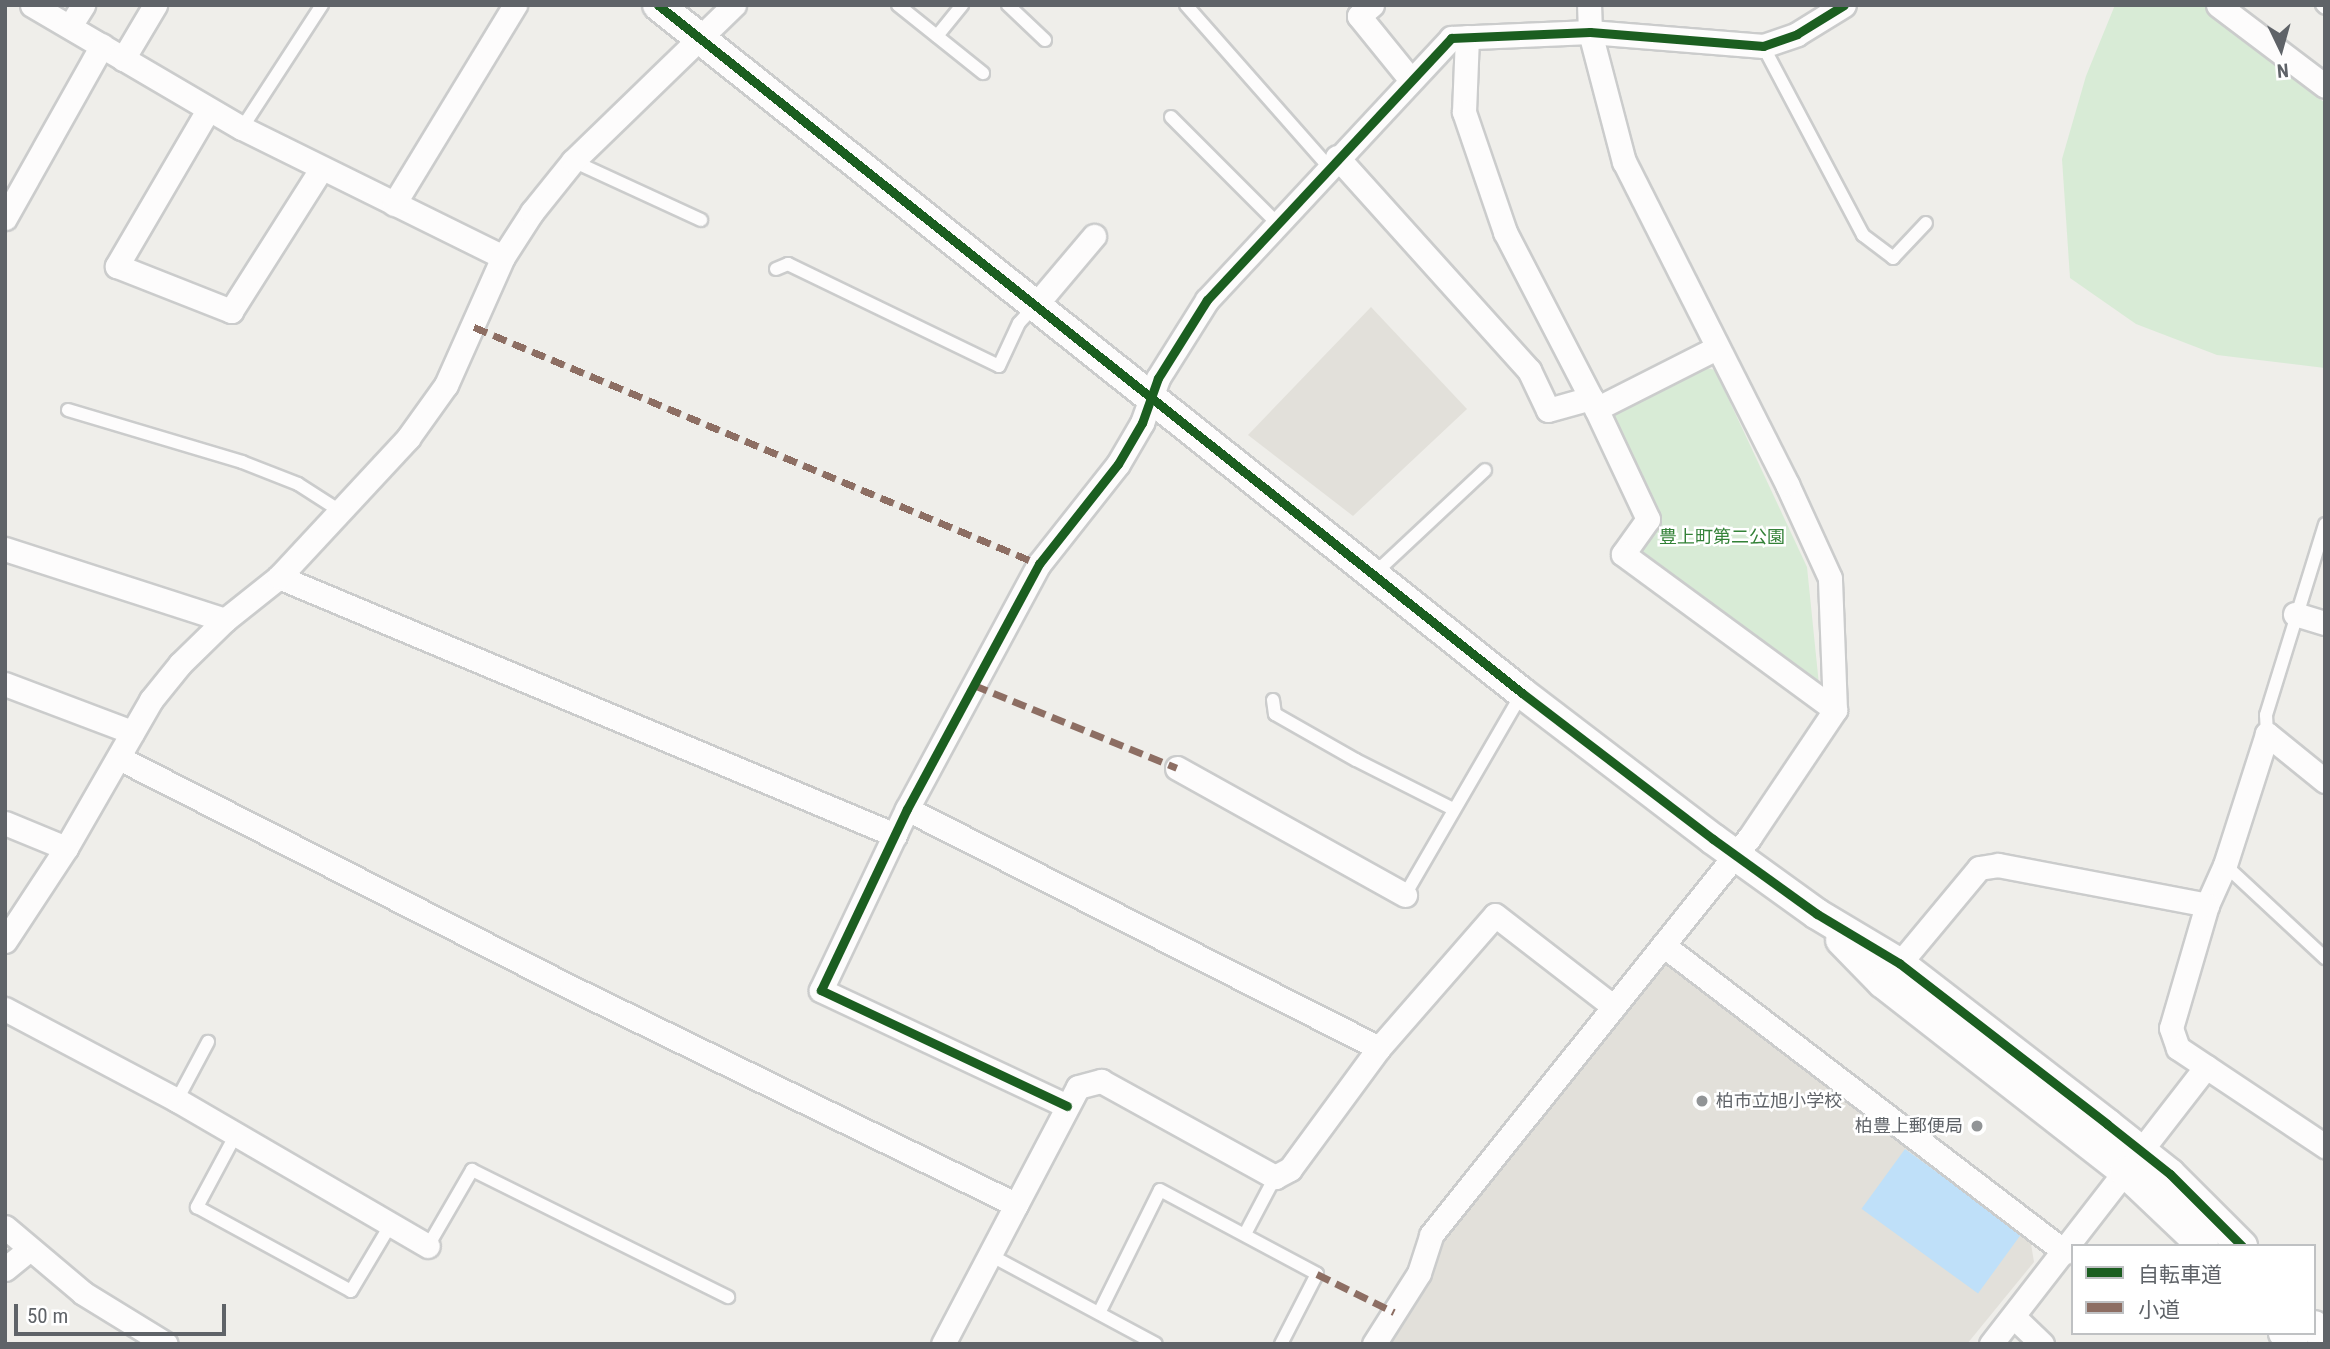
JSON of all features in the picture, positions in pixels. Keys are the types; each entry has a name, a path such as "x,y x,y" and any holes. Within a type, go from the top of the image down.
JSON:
{"street":[{"path":"32,5 208,110 321,169 503,257"},
{"path":"71,26 83,5"},
{"path":"123,59 155,5"},
{"path":"394,204 515,5"},
{"path":"658,5 1522,693 1817,914 2132,1162 2201,1244"},
{"path":"5,941 66,848 151,699 180,664 225,620 279,577 408,438 446,385 503,257 532,212 573,161 734,5"},
{"path":"1372,5 1359,16 1411,80"},
{"path":"1374,1344 1419,1273 1431,1235 1766,816 1835,710 1830,578 1787,484 1624,162 1590,32 1589,5"},
{"path":"1067,1107 821,990 907,809 1039,564 1118,464 1142,423 1158,378 1207,300 1451,38 1590,32 1763,46 1797,34 1844,5"},
{"path":"2218,5 2325,86"},
{"path":"1467,37 1464,112 1505,232 1594,403 1648,519 1623,554 1835,710"},
{"path":"5,218 102,45"},
{"path":"208,110 117,266 231,311 321,169"},
{"path":"1333,162 1529,370 1548,410 1594,403 1716,348"},
{"path":"1034,307 1094,236"},
{"path":"5,549 225,620"},
{"path":"279,577 895,835"},
{"path":"2295,614 2325,624"},
{"path":"5,684 132,732"},
{"path":"2325,781 2267,734 2225,865 2207,905 2171,1028 2178,1048 2325,1146"},
{"path":"119,758 572,988 1016,1205"},
{"path":"1177,768 1405,895"},
{"path":"907,809 1379,1048"},
{"path":"5,824 66,848"},
{"path":"1891,973 1979,868 1998,865 2207,905"},
{"path":"943,1344 1078,1087 1101,1081 1275,1177 1290,1169 1379,1048 1495,915 1614,1007"},
{"path":"1663,945 2065,1252"},
{"path":"5,1009 177,1100 234,1136 428,1245"},
{"path":"1991,1344 2206,1067"},
{"path":"2132,1162 2170,1174 2240,1244"},
{"path":"5,1227 83,1293 149,1340"},
{"path":"5,1269 30,1249"},
{"path":"2014,1317 2042,1344"}],"lane":[{"path":"242,128 322,5"},
{"path":"898,5 983,73"},
{"path":"937,36 962,5"},
{"path":"1008,5 1045,40"},
{"path":"1186,5 1333,162"},
{"path":"1763,46 1863,235 1893,258 1926,223"},
{"path":"1171,117 1279,225"},
{"path":"573,161 701,220"},
{"path":"776,269 788,264 999,366 1019,323 1034,307"},
{"path":"68,410 242,462 298,484 340,511"},
{"path":"1374,574 1485,470"},
{"path":"2267,734 2266,715 2295,614 2325,524"},
{"path":"1405,895 1522,693"},
{"path":"1273,700 1275,714 1356,760 1453,809"},
{"path":"2225,865 2325,958"},
{"path":"177,1100 208,1042"},
{"path":"234,1136 197,1207 351,1291 391,1224"},
{"path":"428,1245 472,1170 728,1297"},
{"path":"1245,1234 1275,1177"},
{"path":"1098,1313 1160,1190 1317,1274 1281,1344"},
{"path":"990,1255 1156,1344"}],"shaded area":[{"path":"1371,307 1467,409 1353,516 1248,435"},
{"name":"柏市立旭小学校","path":"1673,963 2030,1238 2034,1262 1967,1344 1390,1344 1444,1238 1657,965"}],"green space":[{"path":"2115,5 2204,5 2325,103 2325,368 2217,355 2136,324 2070,278 2062,159 2086,76"},
{"name":"豊上町第二公園","path":"1702,367 1715,370 1807,567 1819,685 1643,556 1612,418 1618,407"}],"water":[{"path":"1905,1149 2021,1234 1978,1294 1862,1209"}],"marked path":[{"path":"474,327 1039,564"},
{"path":"974,685 1177,768"},
{"path":"1317,1274 1394,1312"}],"cycle path":[{"path":"658,5 1522,693 1713,839 1817,914 1899,963 2107,1124 2170,1174 2240,1244"},
{"path":"1067,1106 821,990 907,809 1039,564 1118,464 1142,423 1158,378 1207,300 1451,38 1590,32 1763,46 1797,34 1844,5"}],"place":[{"name":"柏市立旭小学校","path":"1702,1101"},
{"name":"柏豊上郵便局","path":"1977,1126"}]}
